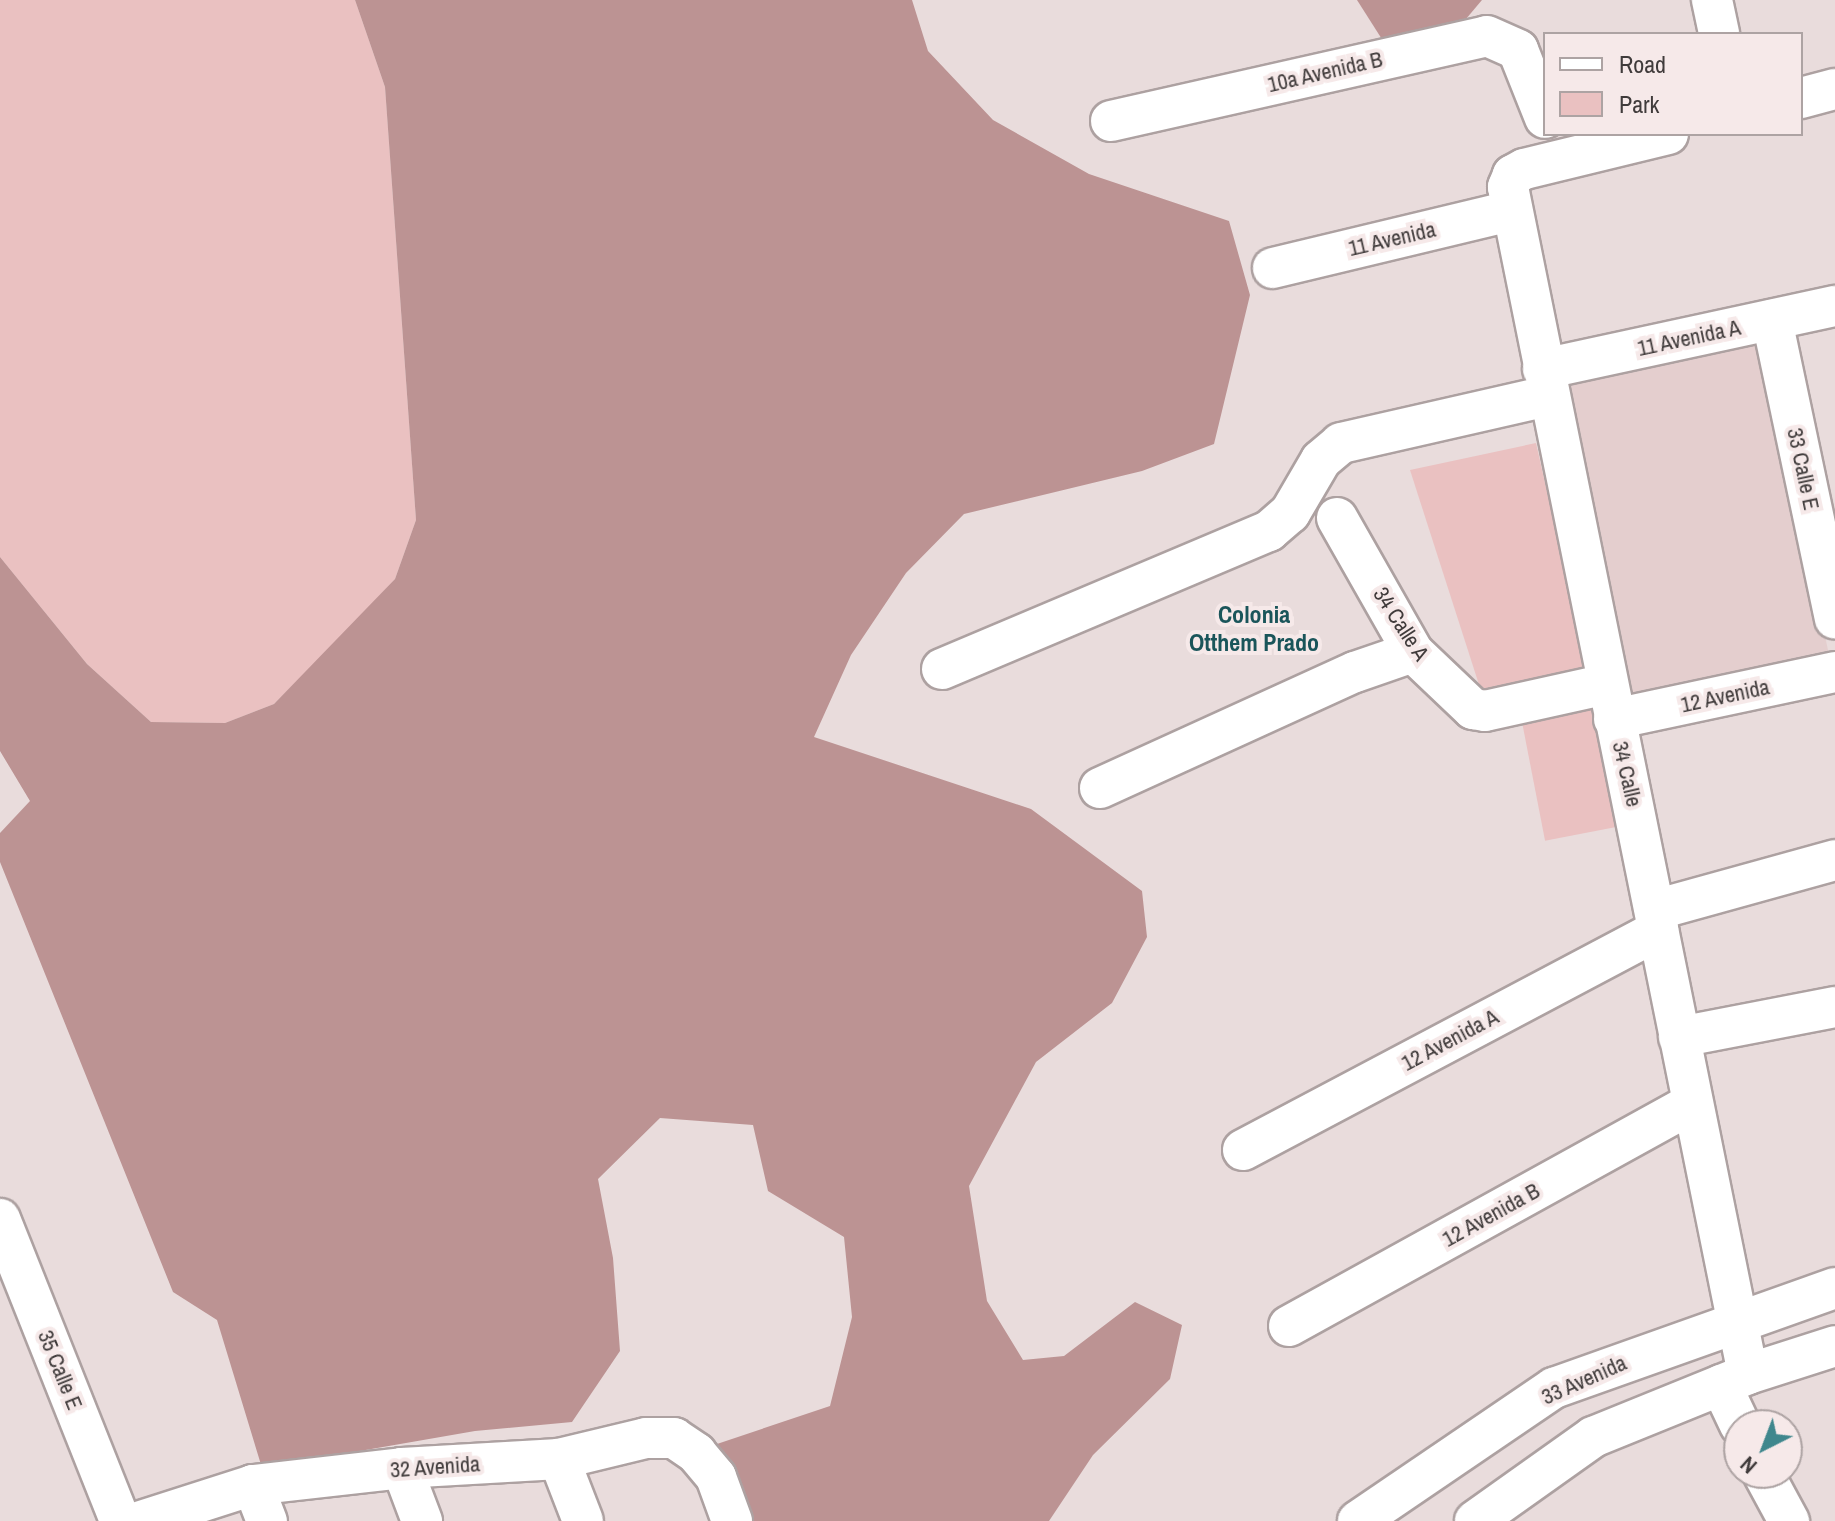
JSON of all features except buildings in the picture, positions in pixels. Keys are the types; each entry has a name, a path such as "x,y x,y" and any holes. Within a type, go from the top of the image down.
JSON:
{"street":[{"path":"1712,0 1719,32"},
{"name":"10a Avenida B","path":"1111,121 1487,36 1518,50 1543,112"},
{"path":"1803,97 1835,89"},
{"name":"11 Avenida","path":"1273,268 1512,193 1556,149 1653,136"},
{"name":"34 Calle","path":"1512,193 1546,383 1737,1319 1734,1380 1738,1409"},
{"name":"11 Avenida A","path":"942,669 1269,531 1290,513 1321,460 1341,443 1772,320 1835,306"},
{"name":"33 Calle E","path":"1772,320 1835,618"},
{"name":"34 Calle A","path":"1337,518 1413,652 1458,698 1485,711"},
{"path":"1100,788 1355,672 1413,652"},
{"name":"12 Avenida","path":"1485,711 1611,702 1835,672"},
{"name":"12 Avenida A","path":"1243,1150 1656,920 1835,860"},
{"path":"1679,1037 1835,1007"},
{"name":"12 Avenida B","path":"1289,1326 1693,1103"},
{"name":"35 Calle E","path":"0,1219 120,1521"},
{"name":"33 Avenida","path":"1358,1521 1554,1388 1737,1319 1835,1288"},
{"path":"1475,1521 1593,1437 1734,1380 1835,1346"},
{"name":"32 Avenida","path":"141,1521 260,1503 402,1468 559,1459 646,1438 674,1438 696,1453 716,1477 732,1521"},
{"path":"559,1459 583,1521"},
{"path":"402,1468 422,1521"},
{"path":"1772,1489 1789,1521"}],"shaded area":[{"path":"355,0 912,0 928,51 993,120 1089,174 1229,221 1250,295 1214,444 1142,471 964,514 906,573 851,655 814,737 1031,809 1142,891 1147,937 1112,1003 1036,1062 969,1186 987,1301 1023,1360 1064,1356 1135,1302 1182,1325 1170,1379 1093,1455 1049,1521 750,1521 714,1445 830,1406 852,1317 844,1237 768,1191 753,1125 660,1118 598,1179 613,1258 620,1351 572,1422 475,1431 262,1468 217,1320 173,1292 0,862 0,833 30,801 0,751 0,557 87,664 151,722 225,723 274,704 395,579 416,520 385,87"},
{"path":"1357,0 1482,0 1433,58 1392,55"},
{"path":"1761,335 1830,659 1627,702 1559,378"}],"green space":[{"path":"0,0 355,0 385,87 416,520 395,579 350,628 274,704 225,723 151,722 87,664 0,557"},
{"path":"1536,443 1587,669 1482,694 1410,470"},
{"path":"1598,699 1623,826 1545,841 1520,714"}],"district":[{"name":"Colonia Otthem Prado","path":"1254,629"}]}
